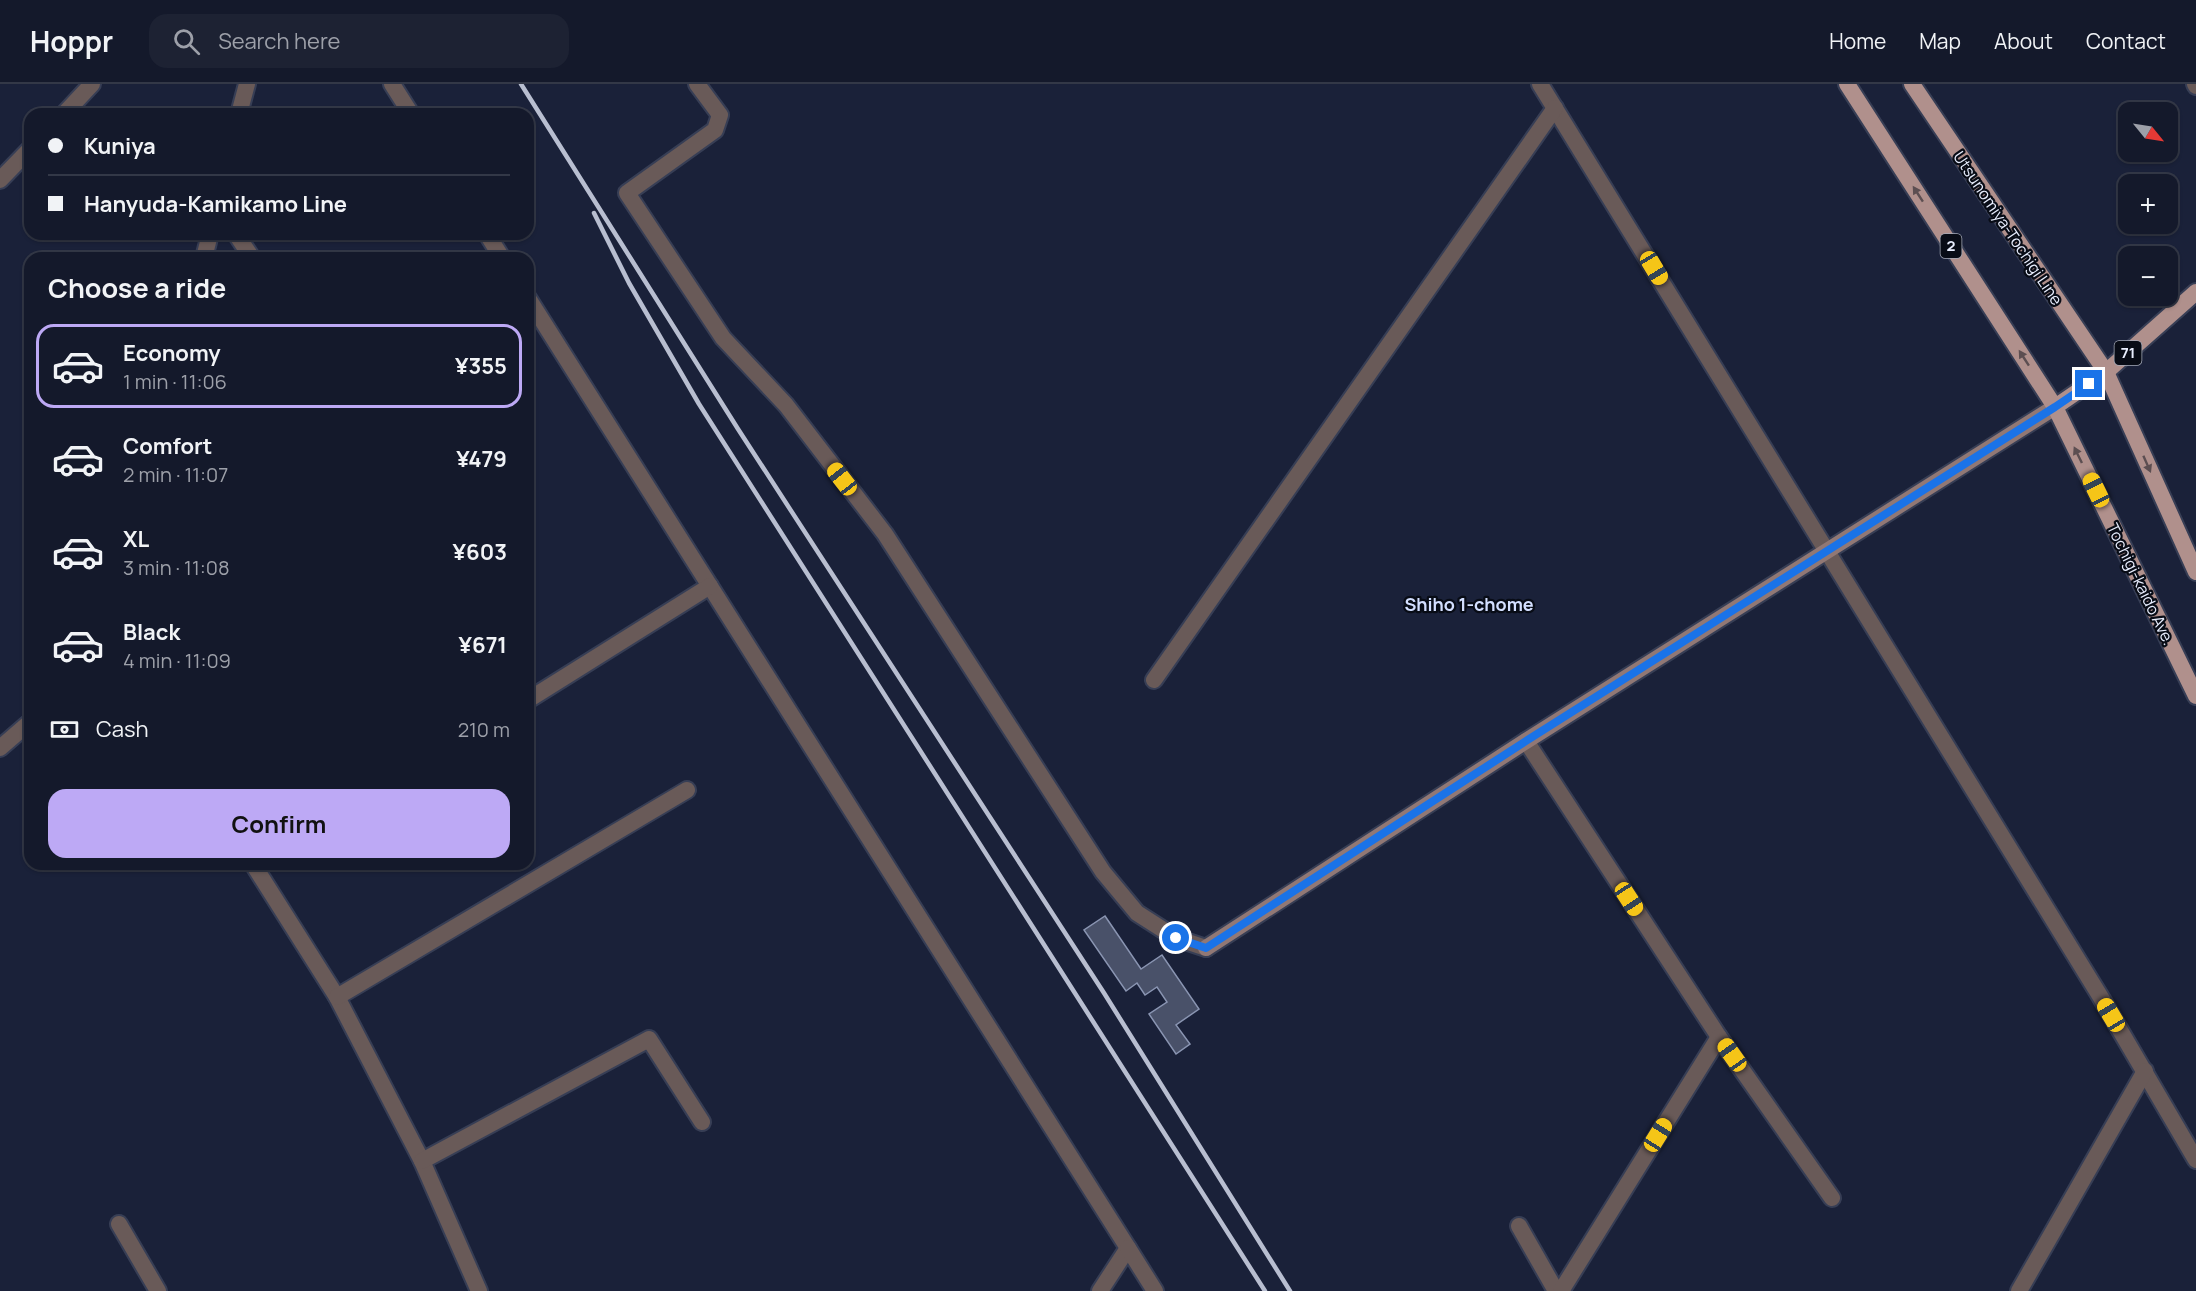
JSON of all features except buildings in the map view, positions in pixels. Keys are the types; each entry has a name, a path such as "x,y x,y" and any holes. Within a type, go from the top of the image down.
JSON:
{"main road":[{"name":"2","path":"1847,84 2055,407"},
{"name":"Utsunomiya-Tochigi Line","path":"1911,84 2106,372"},
{"name":"71","path":"2055,407 2106,372 2196,292"},
{"path":"2106,372 2196,572"},
{"path":"1206,948 1526,741 2055,407"},
{"name":"Tochigi-kaido Ave.","path":"2055,407 2196,696"}],"street":[{"path":"70,108 92,84"},
{"path":"241,108 247,84"},
{"path":"392,84 407,108"},
{"path":"697,84 720,115 715,130 627,193 723,338 786,405 885,534 1102,872 1137,913 1176,938 1206,948"},
{"path":"1540,84 2145,1071 2196,1160"},
{"path":"1154,680 1555,108"},
{"path":"3,173 24,154"},
{"path":"534,307 1155,1291"},
{"path":"534,696 710,585"},
{"path":"0,748 24,727"},
{"path":"1526,741 1719,1037 1832,1198"},
{"path":"337,997 687,790"},
{"path":"258,870 337,997 422,1161 479,1291"},
{"path":"1561,1291 1719,1037"},
{"path":"422,1161 649,1039 702,1122"},
{"path":"2019,1291 2145,1071"},
{"path":"119,1224 158,1291"},
{"path":"1519,1226 1556,1291"},
{"path":"1101,1291 1128,1248"}],"railway":[{"path":"521,84 738,429 1104,993 1290,1291"},
{"path":"594,213 629,283 699,404 1265,1291"}],"district":[{"name":"Shiho 1-chome","path":"1469,605"}],"route":[{"path":"1176,938 1206,948 1526,741 2089,384"}]}
